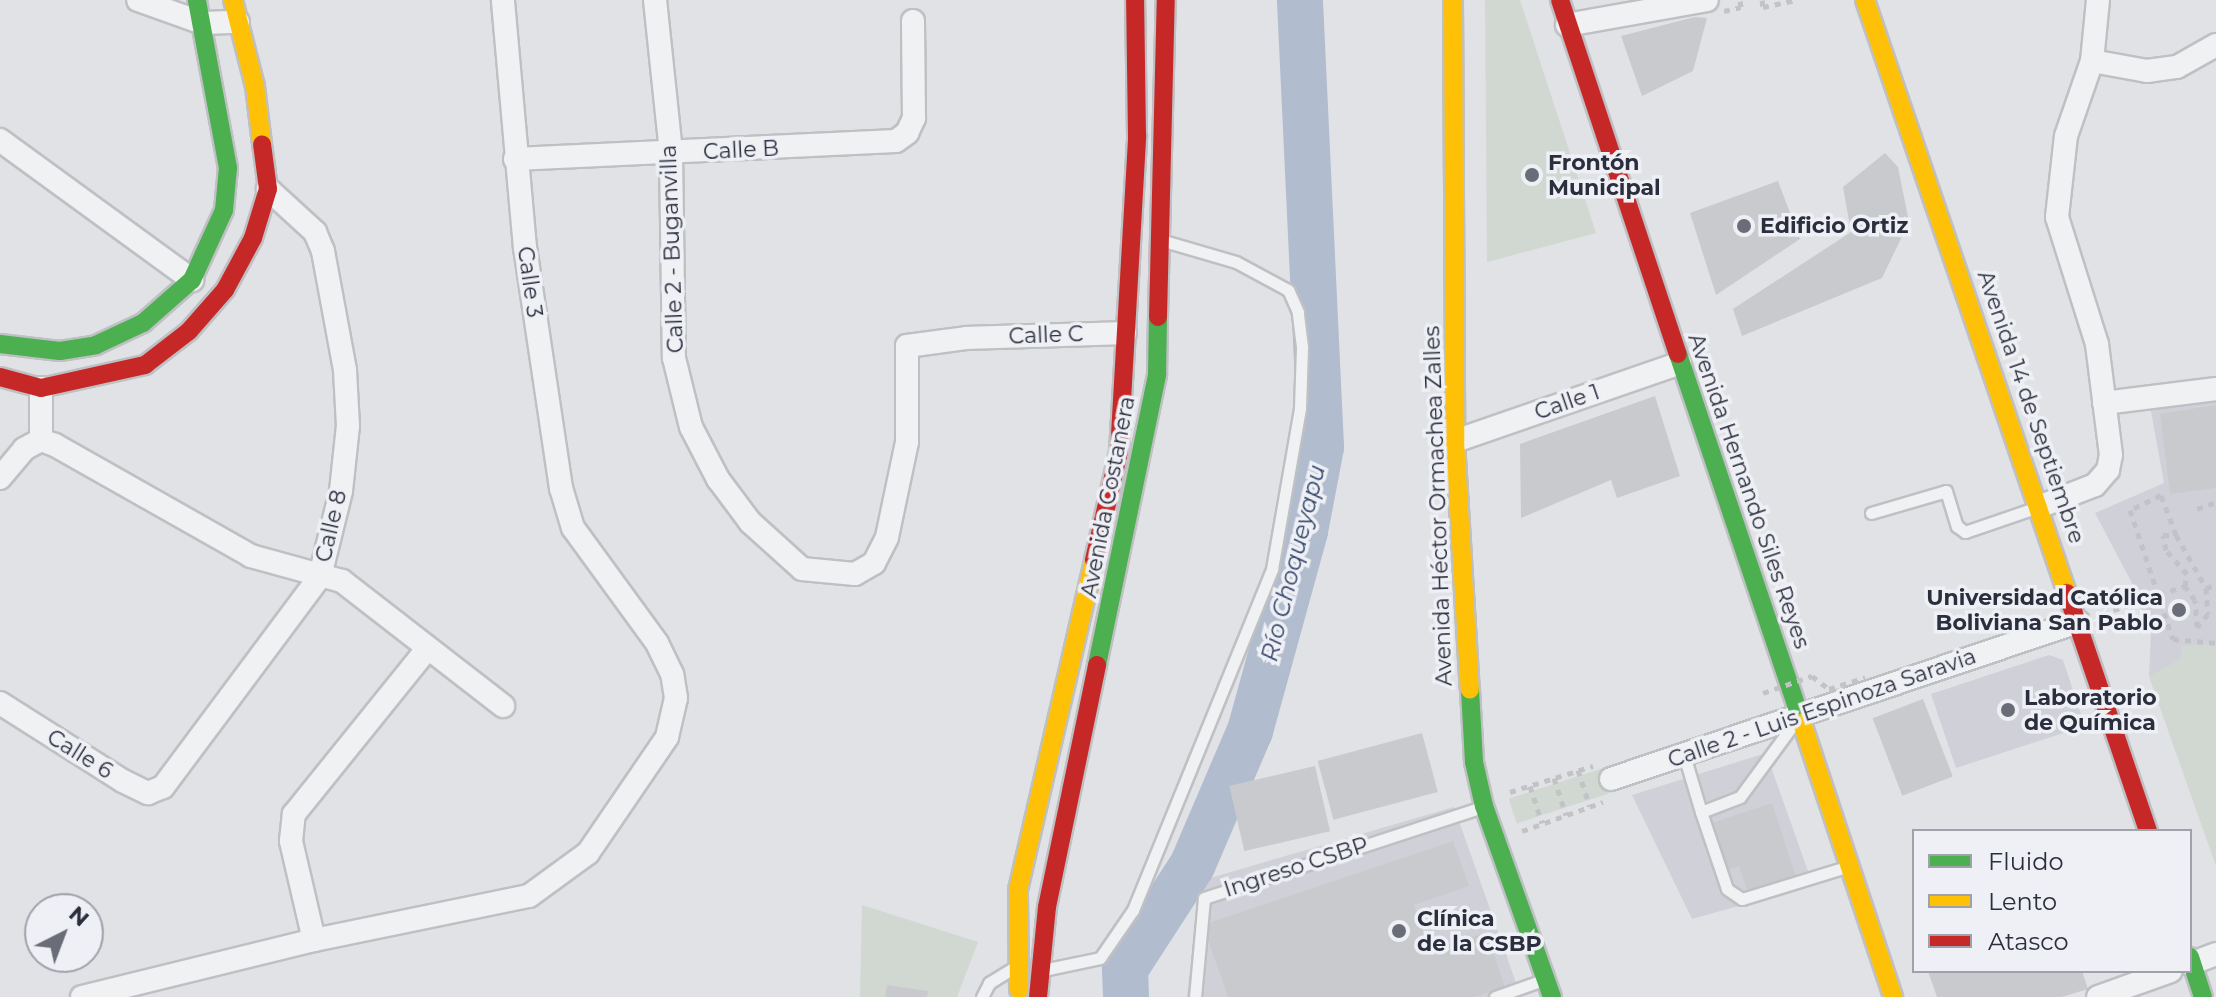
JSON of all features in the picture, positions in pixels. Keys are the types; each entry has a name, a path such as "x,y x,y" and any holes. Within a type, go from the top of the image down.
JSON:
{"main road":[{"path":"0,344 60,351 96,345 143,323 192,280 212,245 224,210 228,168 197,0"},
{"path":"0,377 41,388 145,365 189,331 225,290 253,238 268,189 267,153 233,0"},
{"name":"Avenida Costanera","path":"1019,997 1018,890 1119,452 1137,136 1135,0"},
{"name":"Avenida Costanera","path":"1038,997 1047,907 1157,374 1163,240 1166,0"},
{"name":"Avenida Héctor Ormachea Zalles","path":"1453,0 1455,441 1474,762 1484,806 1549,988"},
{"name":"Avenida Hernando Siles Reyes","path":"1560,0 1893,997"},
{"name":"Avenida 14 de Septiembre","path":"1865,0 2041,506 2147,829"},
{"path":"2191,973 2203,997"}],"street":[{"path":"138,0 203,23 238,22"},
{"name":"Calle 3","path":"82,997 314,940 529,896 588,853 667,737 676,698 657,643 573,528 561,488 515,159 503,0"},
{"name":"Calle 2 - Buganvilla","path":"655,0 671,153 674,358 691,427 718,479 750,522 802,569 833,573"},
{"path":"1567,25 1707,0"},
{"path":"2041,506 2087,490 2108,470 2111,455 2097,344 2057,217 2066,136 2092,61 2098,0"},
{"name":"Calle B","path":"515,159 889,143 912,126 913,21"},
{"path":"2092,61 2147,71 2177,67 2216,45"},
{"path":"0,140 192,280"},
{"name":"Calle 8","path":"163,787 320,576 341,491 348,426 345,370 323,251 315,232 268,189"},
{"name":"Calle C","path":"833,573 855,574 874,563 887,537 907,442 907,346 967,338 1125,333"},
{"name":"Calle 1","path":"1455,441 1680,363"},
{"path":"41,388 41,440"},
{"path":"2104,403 2216,389"},
{"path":"41,440 251,556 320,576 369,597 503,706"},
{"path":"0,478 13,459 41,440"},
{"name":"Calle 2 - Luis Espinoza Saravia","path":"1611,779 2078,622"},
{"path":"314,940 291,841 294,814 428,648"},
{"name":"Calle 6","path":"0,703 123,781 148,793 163,787"},
{"path":"2192,962 2216,954"},
{"path":"2098,997 2162,973"}],"lane":[{"path":"1039,971 1100,958 1133,910 1272,569 1300,408 1302,347 1298,312 1288,290 1236,262 1163,240"},
{"path":"1871,513 1946,491 1957,526 1965,532 2041,506"},
{"path":"1701,812 1740,797 1800,715"},
{"path":"1684,755 1727,889 1742,899 1849,866"},
{"name":"Ingreso CSBP","path":"1195,997 1204,898 1484,806"},
{"path":"982,997 989,983 1020,964"},
{"path":"1495,997 1549,988"}],"path":[{"path":"1762,0 1763,7 1796,0"},
{"path":"2176,535 2163,535 2166,550 2187,574 2185,586 2195,600 2197,627 2208,614 2206,588 2176,535 2161,495 2130,510 2173,639 2216,643"},
{"path":"2197,509 2216,502"},
{"path":"2206,588 2216,585"},
{"path":"2078,622 2185,586"},
{"path":"1763,693 1812,676 1829,689 1865,677"},
{"path":"1510,792 1580,770 1593,805 1521,831"},
{"path":"1554,778 1566,815"},
{"path":"1530,786 1542,823"}],"shaded area":[{"name":"Frontón Municipal","path":"1485,0 1520,0 1596,233 1487,262"},
{"name":"Universidad Católica Boliviana San Pablo","path":"2216,397 2216,865 2149,676 2151,634 2133,585 2095,513 2164,483 2150,406"},
{"path":"2216,644 2215,863 2149,676 2181,659 2181,646"},
{"name":"Laboratorio de Química","path":"2049,655 2063,660 2085,726 1956,768 1931,694"},
{"path":"1766,753 1813,885 1692,919 1632,795"},
{"path":"1600,769 1608,794 1517,823 1509,799"},
{"path":"1454,807 1521,997 1187,997 1200,881"},
{"path":"862,905 978,942 957,997 860,997"}],"building":[{"path":"1695,17 1707,18 1693,71 1642,96 1621,36"},
{"path":"1885,153 1898,167 1909,222 1882,278 1742,336 1733,309 1851,232 1843,187"},
{"name":"Edificio Ortiz","path":"1778,181 1800,239 1716,295 1690,213"},
{"path":"1655,396 1680,476 1617,498 1611,480 1521,518 1520,444"},
{"path":"2216,405 2216,488 2170,494 2160,414"},
{"path":"1923,699 1953,776 1902,796 1873,718"},
{"path":"1422,733 1438,792 1333,820 1318,761"},
{"path":"1315,766 1330,831 1244,851 1229,786"},
{"path":"1772,803 1796,877 1748,893 1739,866 1728,870 1712,823"},
{"path":"1453,841 1469,886 1414,905 1430,951 1486,932 1505,987 1475,997 1228,997 1203,925"},
{"path":"1929,973 2083,973 2088,989 2062,997 1937,997"},
{"path":"887,985 928,991 927,997 885,997"}],"waterway":[{"name":"Río Choqueyapu","path":"1126,997 1125,969 1192,866 1250,731 1305,531 1321,447 1300,0"}],"traffic: fast":[{"path":"0,344 60,351 96,345 143,323 192,280 224,210 228,168 197,0"},
{"path":"1097,665 1157,374 1158,317"},
{"path":"1678,354 1802,723"},
{"path":"1470,690 1474,762 1484,806 1552,997"},
{"path":"2192,963 2203,997"}],"traffic: slow":[{"path":"233,0 255,86 262,144"},
{"path":"1453,0 1455,441 1470,690"},
{"path":"1865,0 2067,593"},
{"path":"1019,990 1018,890 1094,560"},
{"path":"1802,723 1893,997"}],"traffic: jam":[{"path":"1094,560 1119,452 1137,136 1135,0"},
{"path":"1158,317 1166,0"},
{"path":"1560,0 1678,354"},
{"path":"0,377 41,388 145,365 189,331 225,290 253,238 268,189 262,144"},
{"path":"2067,593 2147,829"},
{"path":"1038,997 1047,907 1097,665"}],"place":[{"name":"Frontón Municipal","path":"1532,175"},
{"name":"Edificio Ortiz","path":"1744,226"},
{"name":"Universidad Católica Boliviana San Pablo","path":"2179,610"},
{"name":"Laboratorio de Química","path":"2008,710"},
{"name":"Clínica de la CSBP","path":"1399,931"}]}
